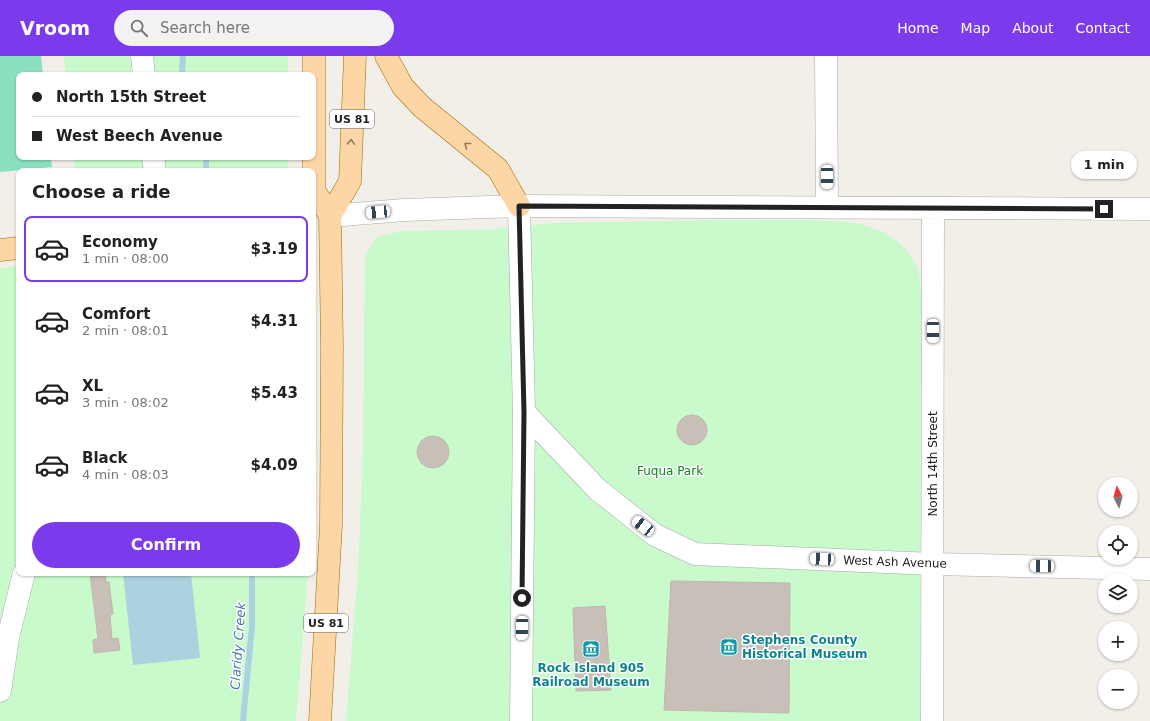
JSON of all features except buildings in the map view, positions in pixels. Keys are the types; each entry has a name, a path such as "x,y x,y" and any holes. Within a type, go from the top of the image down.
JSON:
{"main road":[{"name":"US 81","path":"314,56 314,72"},
{"name":"US 81","path":"321,217 350,181 355,56"},
{"path":"386,56 403,86 422,107 498,169 519,206"},
{"name":"US 81","path":"316,198 321,217 332,525 320,721"},
{"path":"0,250 16,248"}],"street":[{"path":"142,56 144,72"},
{"path":"826,56 827,207"},
{"path":"519,206 524,412 520,721"},
{"path":"321,217 404,210 519,206 1150,209"},
{"name":"North 14th Street","path":"932,721 934,564 933,208"},
{"name":"West Ash Avenue","path":"524,412 598,490 655,535 696,554 934,564 1150,569"},
{"path":"0,691 8,638 23,576"}],"green space":[{"path":"0,56 41,56 43,72 16,72 16,160 51,160 52,167 16,168 16,170 0,172"},
{"path":"64,56 288,56 288,72 66,72"},
{"path":"73,160 288,160 288,168 75,168"},
{"name":"Fuqua Park","path":"816,220 867,226 896,240 908,253 918,269 921,291 920,721 346,721 358,570 363,452 365,255 378,236 404,231 497,229 553,223"},
{"path":"16,266 16,576 308,576 296,721 0,721 0,268"}],"water":[{"path":"123,576 191,576 200,658 133,665"}],"waterway":[{"name":"Claridy Creek","path":"182,72 183,56"},
{"name":"Claridy Creek","path":"206,160 206,168"},
{"name":"Claridy Creek","path":"243,721 252,626 252,576"}],"place":[{"name":"Stephens County Historical Museum","path":"729,647"},
{"name":"Rock Island 905 Railroad Museum","path":"591,649"}],"route":[{"path":"522,598 524,412 519,206 1104,209"}]}
